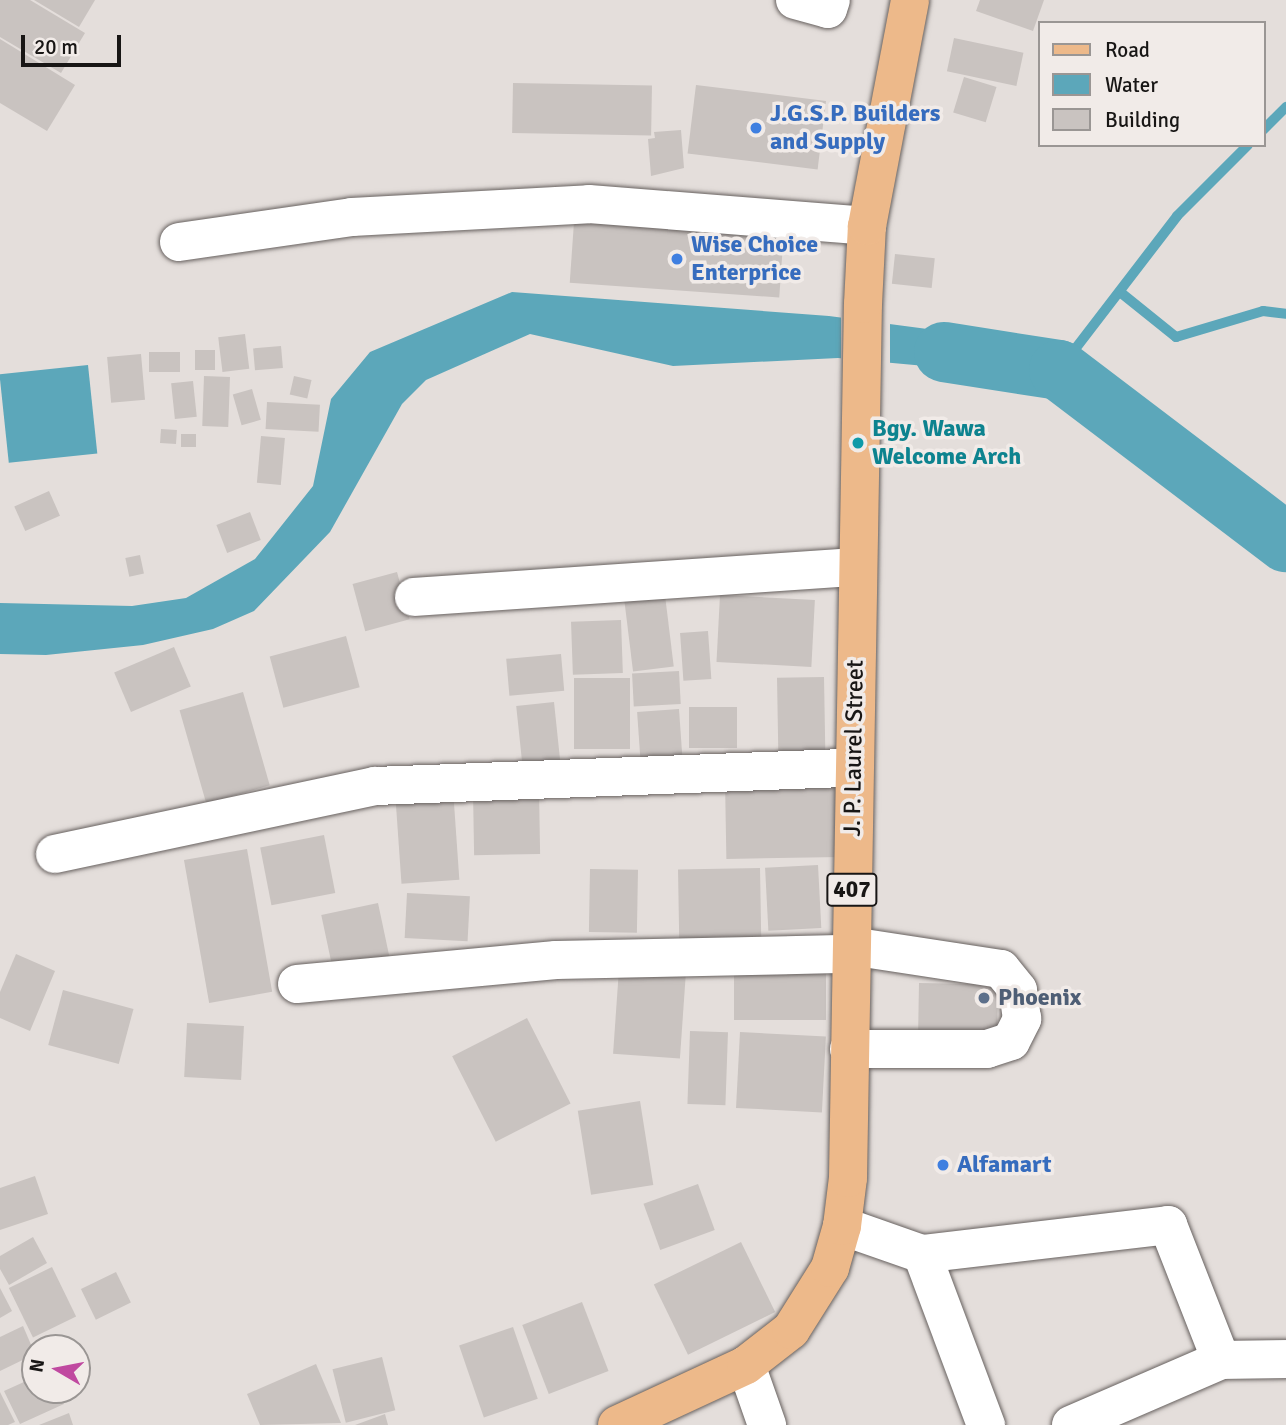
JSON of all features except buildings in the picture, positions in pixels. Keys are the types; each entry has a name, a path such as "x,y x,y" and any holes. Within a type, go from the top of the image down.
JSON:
{"main road":[{"name":"J. P. Laurel Street","path":"617,1425 746,1365 791,1330 830,1268 842,1226 848,1178 855,567 859,380 867,226 910,0"}],"street":[{"path":"795,0 828,9 831,0"},
{"path":"179,242 352,218 589,204 867,226"},
{"path":"414,597 855,567"},
{"path":"55,854 375,786 854,768"},
{"path":"297,984 556,960 851,950 1001,969 1018,990 1022,1019 1011,1041 987,1049 849,1049"},
{"path":"842,1226 922,1254 1168,1225 1220,1360"},
{"path":"922,1254 986,1425"},
{"path":"1071,1425 1220,1360 1286,1359"},
{"path":"746,1365 767,1425"}],"water":[{"path":"512,292 829,316 1003,339 1034,376 838,358 673,366 530,334 426,380 402,404 330,532 254,611 213,629 143,645 46,655 0,654 0,603 132,606 186,598 255,559 313,486 331,399 370,352"},
{"path":"88,365 97,454 9,463 0,374"}],"pier":[{"path":"841,314 890,320 890,367 841,362"}],"waterway":[{"path":"1265,128 1286,107"},
{"path":"1059,370 1177,216 1246,147"},
{"path":"1120,292 1176,337 1263,311 1286,314"},
{"path":"944,352 1059,370 1286,542"}],"place":[{"name":"J.G.S.P. Builders and Supply","path":"756,128"},
{"name":"Wise Choice Enterprice","path":"677,259"},
{"name":"Bgy. Wawa Welcome Arch","path":"858,443"},
{"name":"Phoenix","path":"984,998"},
{"name":"Alfamart","path":"943,1165"}]}
